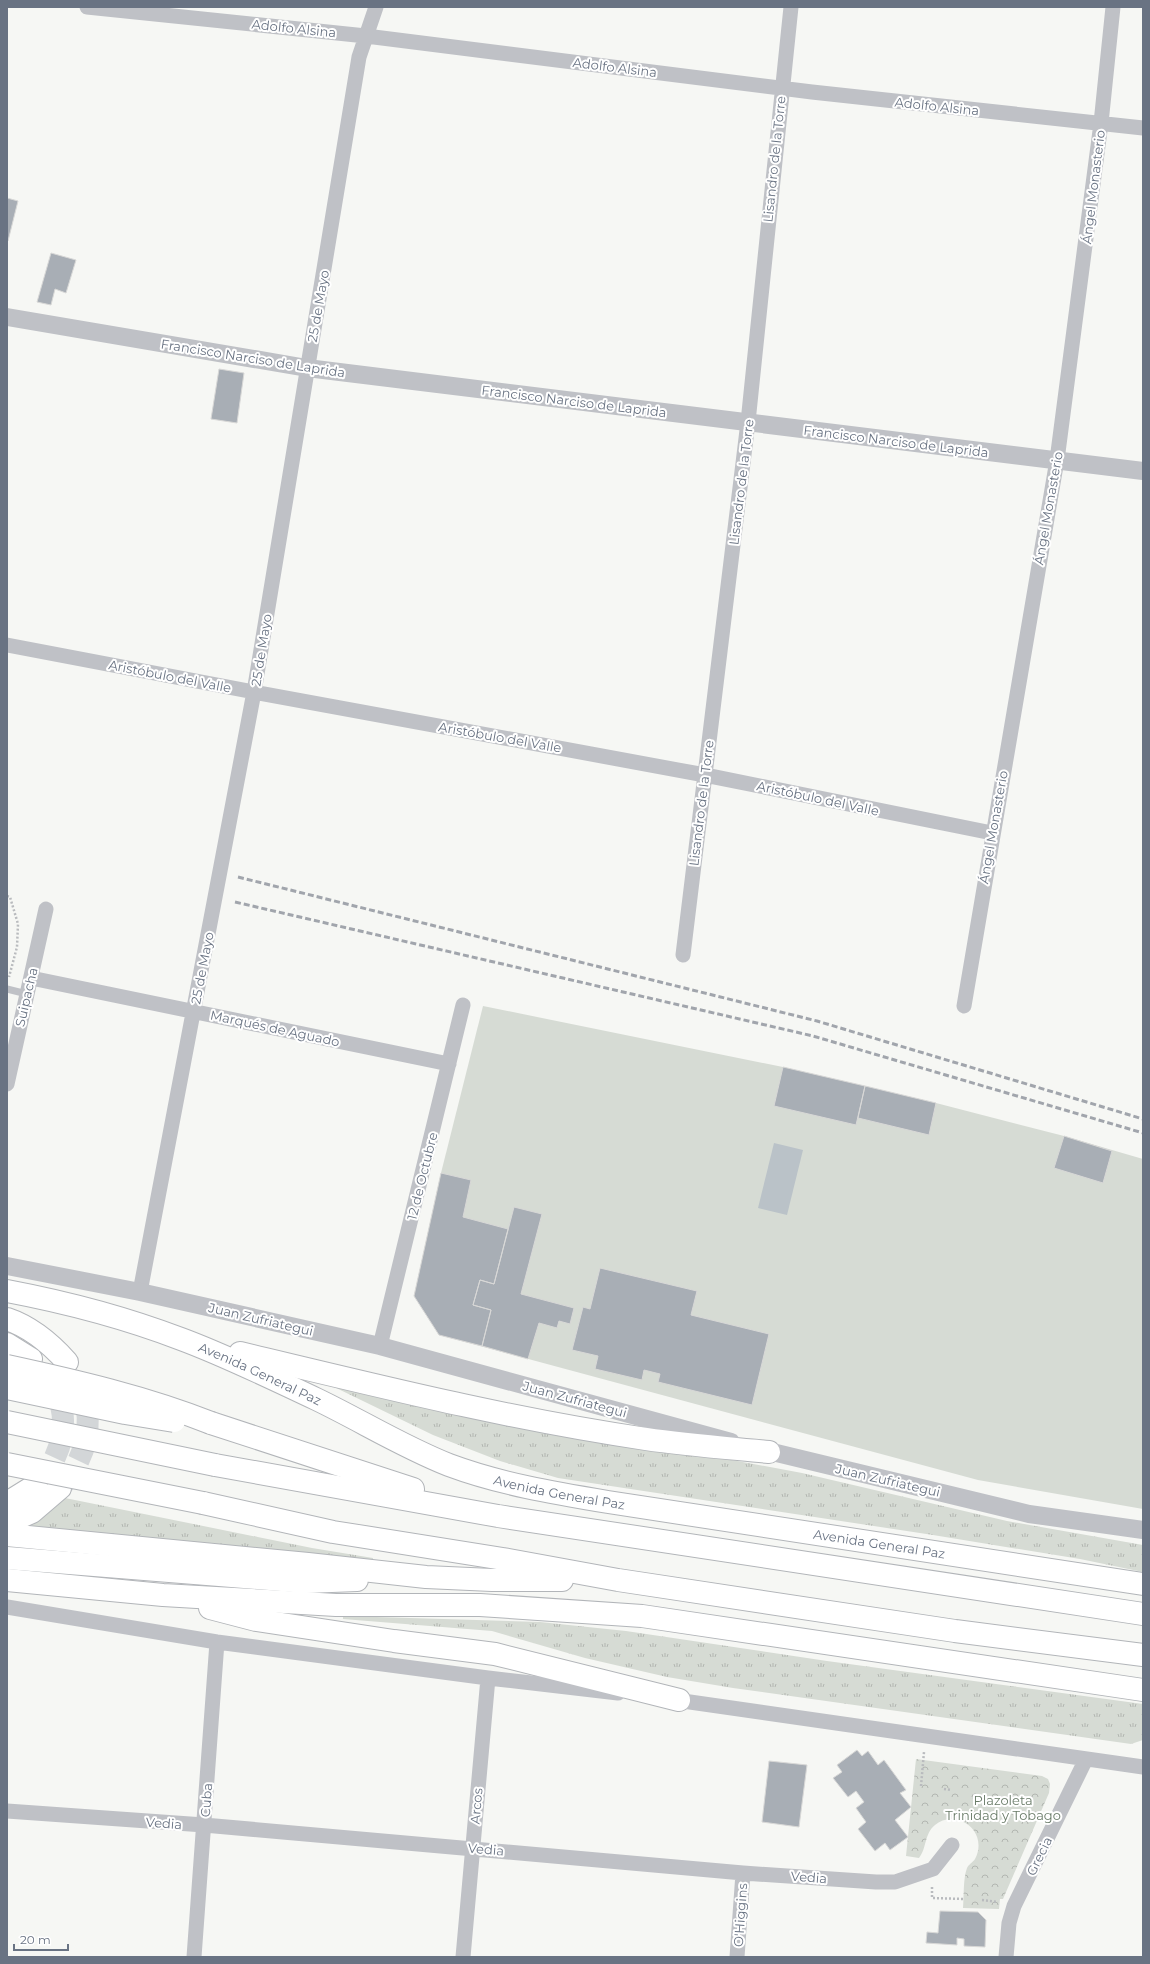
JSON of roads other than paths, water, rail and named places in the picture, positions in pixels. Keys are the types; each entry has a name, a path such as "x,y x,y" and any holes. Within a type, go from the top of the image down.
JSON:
{"highway":[{"name":"Avenida General Paz","path":"7,1291 38,1297 96,1313 180,1339 278,1381 448,1464 487,1478 535,1489 608,1502 1142,1584"},
{"path":"7,1320 37,1334 49,1343 67,1362"},
{"path":"180,1339 377,1386 519,1416 646,1439 769,1452"},
{"path":"7,1344 31,1359"},
{"path":"7,1366 85,1383 172,1408 217,1425 498,1516"},
{"path":"7,1388 125,1413 217,1425"},
{"path":"7,1422 215,1465 498,1516 1139,1614"},
{"path":"7,1464 203,1503 333,1532 503,1559 618,1580 955,1631 1136,1654"},
{"path":"7,1503 36,1485"},
{"path":"7,1523 32,1512 52,1497 60,1488"},
{"path":"7,1536 301,1563 426,1577 492,1580 618,1580"},
{"path":"7,1558 306,1582 426,1577"},
{"path":"7,1580 163,1595 336,1604 495,1605 642,1616 1133,1689"},
{"path":"163,1595 256,1620 394,1641 495,1654 679,1700"}],"street":[{"name":"Adolfo Alsina","path":"88,7 154,10 782,88 1143,128"},
{"name":"25 de Mayo","path":"140,1292 254,692 359,57 376,7"},
{"name":"Lisandro de la Torre","path":"683,955 748,422 791,7"},
{"name":"Ángel Monasterio","path":"964,1006 992,833 1057,460 1101,123 1113,7"},
{"name":"Francisco Narciso de Laprida","path":"7,317 307,368 1143,471"},
{"name":"Aristóbulo del Valle","path":"7,645 705,775 992,833"},
{"name":"Suipacha","path":"7,1084 46,909"},
{"name":"Marqués de Aguado","path":"31,978 449,1064"},
{"name":"12 de Octubre","path":"380,1346 463,1005"},
{"name":"Juan Zufriategui","path":"7,1266 140,1292 380,1346 769,1452 1029,1514 1143,1530"},
{"path":"7,1607 217,1642 488,1678 679,1700 1143,1766"},
{"name":"Cuba","path":"194,1957 217,1642"},
{"name":"Arcos","path":"463,1957 488,1678"},
{"name":"Grecia","path":"1006,1957 1009,1923 1014,1906 1086,1758"},
{"name":"Vedia","path":"7,1812 204,1826 472,1848 743,1873 895,1882 933,1870 952,1845"},
{"name":"O'Higgins","path":"736,1957 743,1873"}],"lane":[{"path":"7,989 27,994"}],"tunnel":[{"path":"36,1485 52,1462 62,1437 62,1410 52,1384"},
{"path":"60,1488 76,1466 86,1441 88,1415 81,1388"}],"railway":[{"path":"238,877 817,1021 1143,1119"},
{"path":"235,902 813,1036 1143,1133"}],"park label":[{"name":"Plazoleta Trinidad y Tobago","path":"1003,1808"}]}
